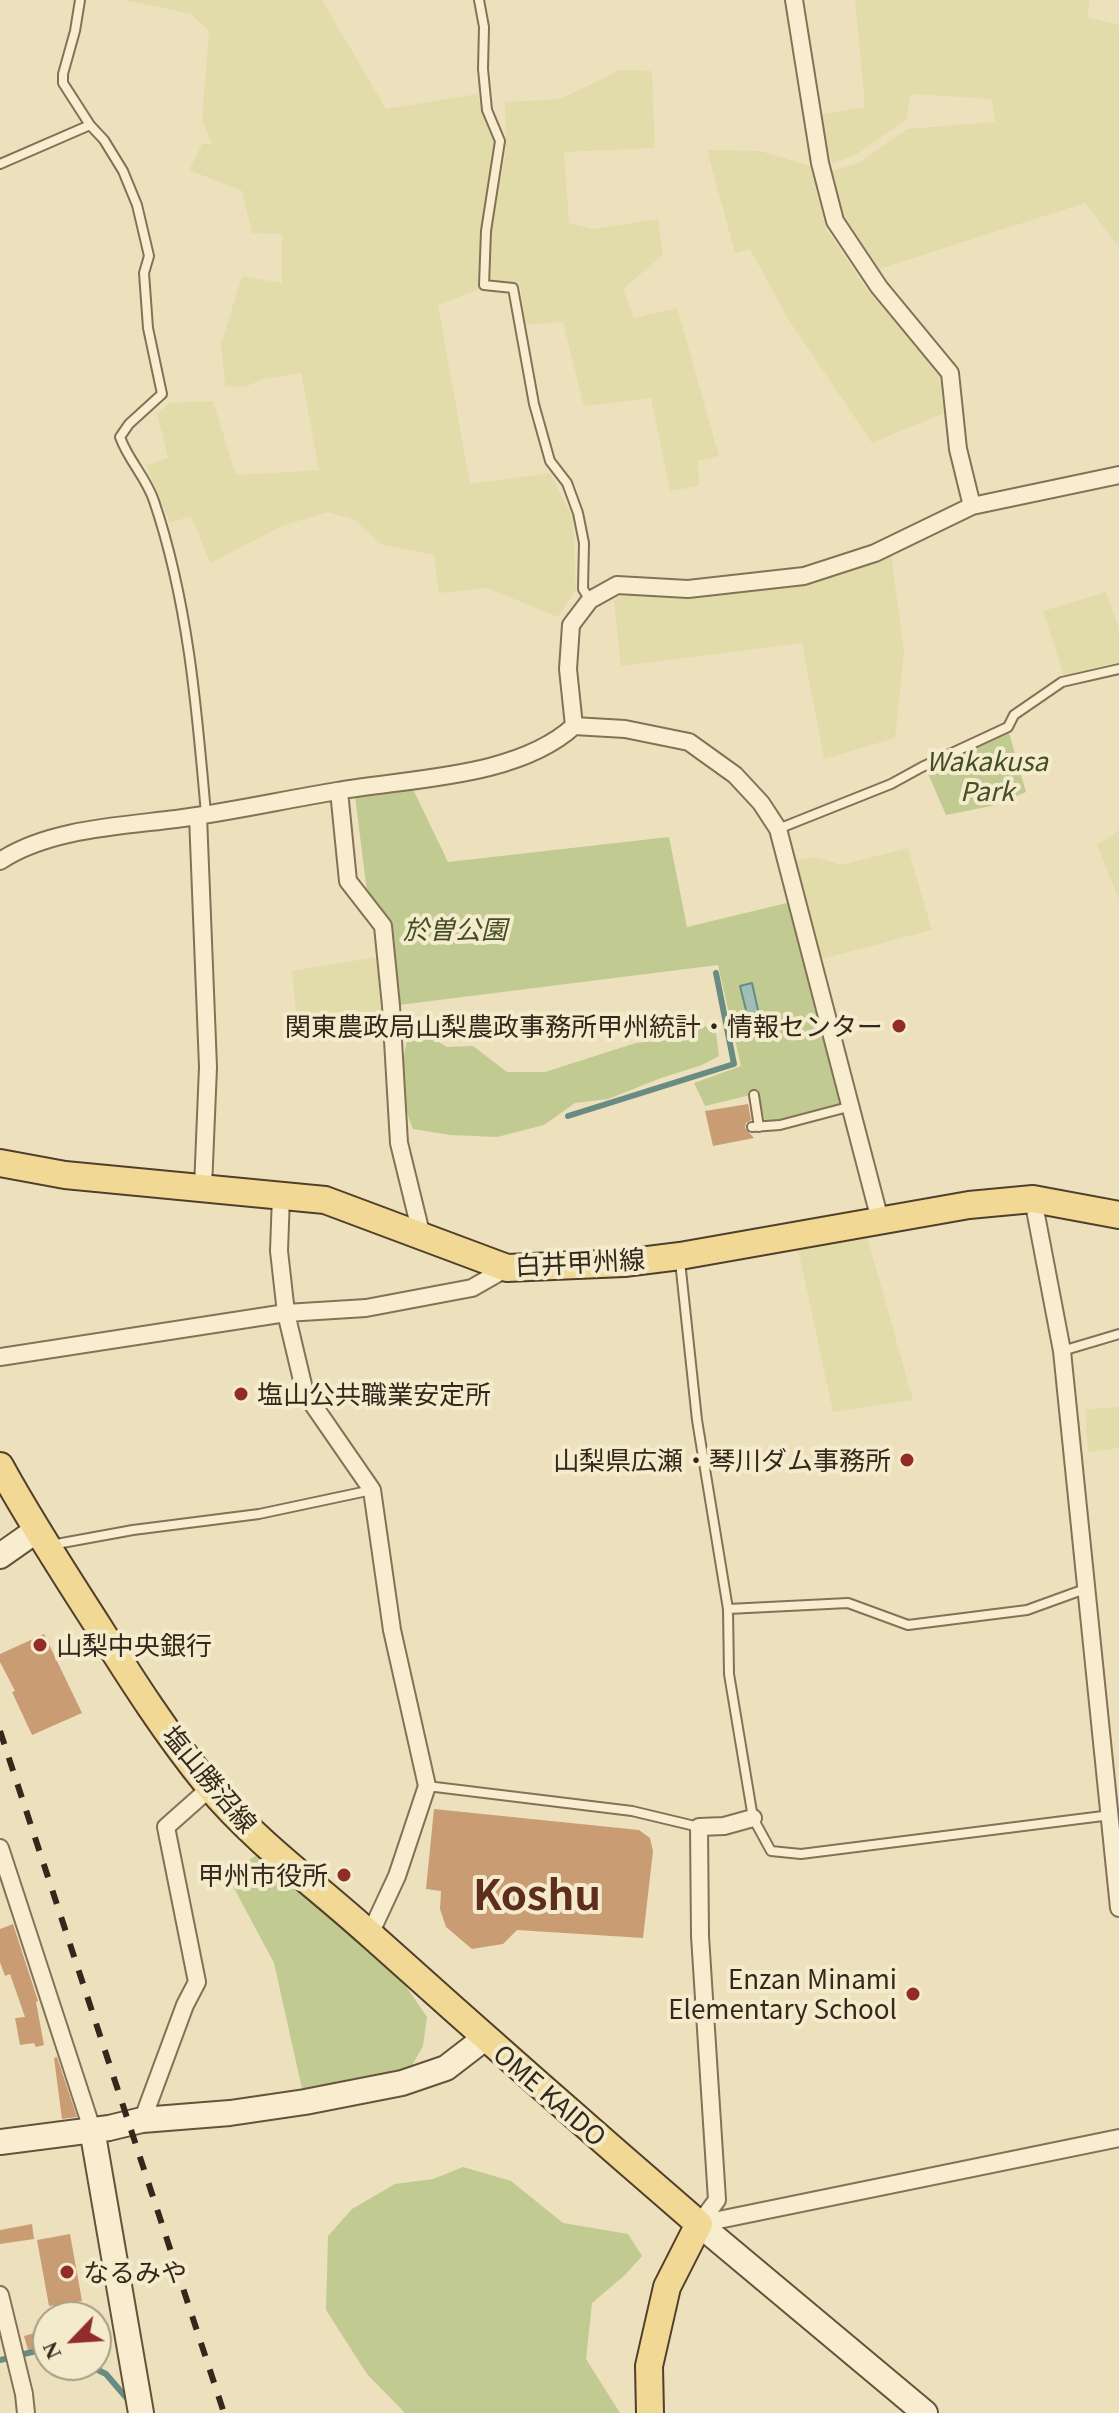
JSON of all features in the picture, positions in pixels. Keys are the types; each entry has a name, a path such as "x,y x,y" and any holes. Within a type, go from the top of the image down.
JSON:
{"main road":[{"name":"白井甲州線","path":"0,1163 65,1175 325,1200 507,1268 624,1263 680,1256 969,1205 1033,1199 1119,1215"},
{"name":"塩山勝沼線","path":"0,1466 140,1693 210,1788 270,1848 485,2038"},
{"name":"OME KAIDO","path":"485,2038 699,2224"},
{"path":"650,2413 649,2366 667,2287 699,2224"}],"street":[{"path":"794,0 820,163 835,221 879,287 950,373 958,449 972,506"},
{"path":"574,726 568,669 571,625 590,600 617,585 688,589 804,576 875,553 972,506 1119,475"},
{"path":"0,861 53,839 91,829 202,816 489,766 557,741 574,726 625,729 689,742 735,775 761,803 778,829 880,1220"},
{"path":"339,791 348,881 383,926 399,1143 422,1237"},
{"path":"202,816 208,1067 203,1188"},
{"path":"281,1196 279,1251 286,1313 305,1393 372,1490 392,1630 427,1786 397,1876 370,1934"},
{"path":"1033,1199 1062,1351 1119,1908"},
{"path":"0,1357 286,1313 366,1308 472,1288 507,1268"},
{"path":"0,1556 42,1538"},
{"path":"145,2120 165,2058 197,1982 166,1827 210,1788"},
{"path":"699,2224 717,2200 700,1936 699,1827 724,1826 753,1818"},
{"path":"0,1848 92,2129 141,2413"},
{"name":"OME KAIDO","path":"0,2142 145,2120 230,2113 305,2102 402,2083 446,2068 485,2038"},
{"path":"699,2224 1119,2138"},
{"name":"OME KAIDO","path":"699,2224 925,2413"},
{"path":"0,2295 26,2413"}],"lane":[{"path":"80,0 63,83 123,171 137,205 149,256 144,273 148,328 162,394 129,424 120,437 126,455 147,484 154,500 174,576 197,703 202,816"},
{"path":"479,0 484,27 483,69 487,110 500,141 486,231 484,285 513,288 534,404 550,461 567,483 578,513 584,543 583,589 590,600"},
{"path":"0,164 90,125"},
{"path":"778,829 891,784 1008,727 1014,715 1062,682 1119,669"},
{"path":"754,1095 756,1127 780,1125 852,1106"},
{"path":"680,1256 697,1420 728,1609 729,1674 753,1818 771,1851 801,1854 1111,1815"},
{"path":"1062,1351 1119,1334"},
{"path":"42,1538 259,1514 372,1490"},
{"path":"728,1609 848,1603 908,1625 1027,1610 1085,1589"},
{"path":"427,1786 632,1811 699,1827"}],"shaded area":[{"path":"125,0 322,0 386,109 477,94 496,148 486,208 479,289 438,305 470,484 550,473 573,518 576,590 558,617 487,588 439,593 434,555 381,544 353,519 327,512 282,526 210,563 191,516 170,523 146,465 168,458 157,414 170,403 213,401 236,475 319,470 301,373 263,379 245,387 225,386 221,344 242,276 282,283 282,234 252,233 242,191 189,170 202,144 212,144 202,120 209,31 191,14"},
{"path":"855,0 1090,0 1087,17 1119,25 1119,247 1085,203 876,270 843,225 827,172 859,163 907,129 995,122 992,99 911,94 906,120 857,154 832,164 818,115 865,107"},
{"path":"620,70 652,71 655,148 564,152 569,223 593,229 658,219 663,255 623,289 634,318 677,308 719,456 698,461 699,486 670,491 651,398 584,406 563,322 525,325 520,283 490,280 490,235 506,151 505,102 560,99"},
{"path":"707,150 760,151 810,166 826,229 866,289 940,374 944,413 872,443 788,319 750,249 735,253"},
{"path":"891,553 904,653 895,738 824,759 802,643 621,666 614,601 626,592 692,596"},
{"path":"1106,592 1119,629 1119,662 1064,676 1043,611"},
{"path":"1119,830 1119,900 1097,845"},
{"path":"908,848 932,930 822,959 796,861 815,857 842,865"},
{"path":"377,957 382,1021 298,1034 292,971"},
{"path":"866,1233 913,1400 833,1412 798,1249"},
{"path":"1119,1407 1119,1448 1088,1452 1085,1409"}],"green space":[{"name":"Wakakusa Park","path":"1009,733 1026,792 991,806 946,815 927,771"},
{"name":"於曽公園","path":"409,781 448,862 669,837 687,927 795,901 851,1102 765,1123 759,1093 705,1106 694,1083 741,1066 718,965 391,1006 383,926 369,908 354,788"},
{"path":"705,1026 716,1033 719,1056 608,1099 575,1103 544,1125 497,1137 450,1135 413,1129 409,1117 402,1082 409,1034 433,1038 447,1047 473,1046 507,1072 545,1072 636,1043 685,1038"},
{"path":"270,1848 370,1934 427,2017 423,2046 402,2083 305,2102 274,1963 226,1873"},
{"path":"463,2167 511,2181 563,2223 628,2234 642,2256 592,2303 586,2359 620,2413 405,2413 367,2374 326,2310 328,2236 352,2209 395,2184 433,2179"}],"water":[{"path":"752,983 760,1019 749,1022 740,986"}],"building":[{"path":"748,1104 751,1120 745,1128 754,1138 713,1146 705,1111"},
{"path":"44,1634 82,1713 32,1735 0,1662 0,1654"},
{"path":"434,1809 639,1830 650,1838 653,1851 643,1938 517,1930 503,1944 472,1949 446,1927 440,1909 441,1891 426,1889"},
{"path":"13,1924 38,2001 44,2045 36,2047 34,2043 20,2045 15,2018 25,2017 10,1974 5,1976 0,1962 0,1929"},
{"path":"57,2057 77,2117 62,2119 54,2058"},
{"path":"32,2224 34,2239 0,2244 0,2230"},
{"path":"70,2234 82,2301 48,2301 37,2240"},
{"path":"32,2334 32,2349 28,2350 24,2336"}],"waterway":[{"path":"568,1116 734,1064 716,973"},
{"path":"0,2360 32,2352"},
{"path":"112,2381 130,2402"}],"railway":[{"path":"0,1731 224,2413"}],"place":[{"name":"関東農政局山梨農政事務所甲州統計・情報センター","path":"899,1026"},
{"name":"塩山公共職業安定所","path":"241,1394"},
{"name":"山梨県広瀬・琴川ダム事務所","path":"907,1460"},
{"name":"山梨中央銀行","path":"40,1645"},
{"name":"甲州市役所","path":"344,1875"},
{"name":"Enzan Minami Elementary School","path":"913,1994"},
{"name":"なるみや","path":"67,2272"}],"district":[{"name":"Koshu","path":"537,1894"}]}
